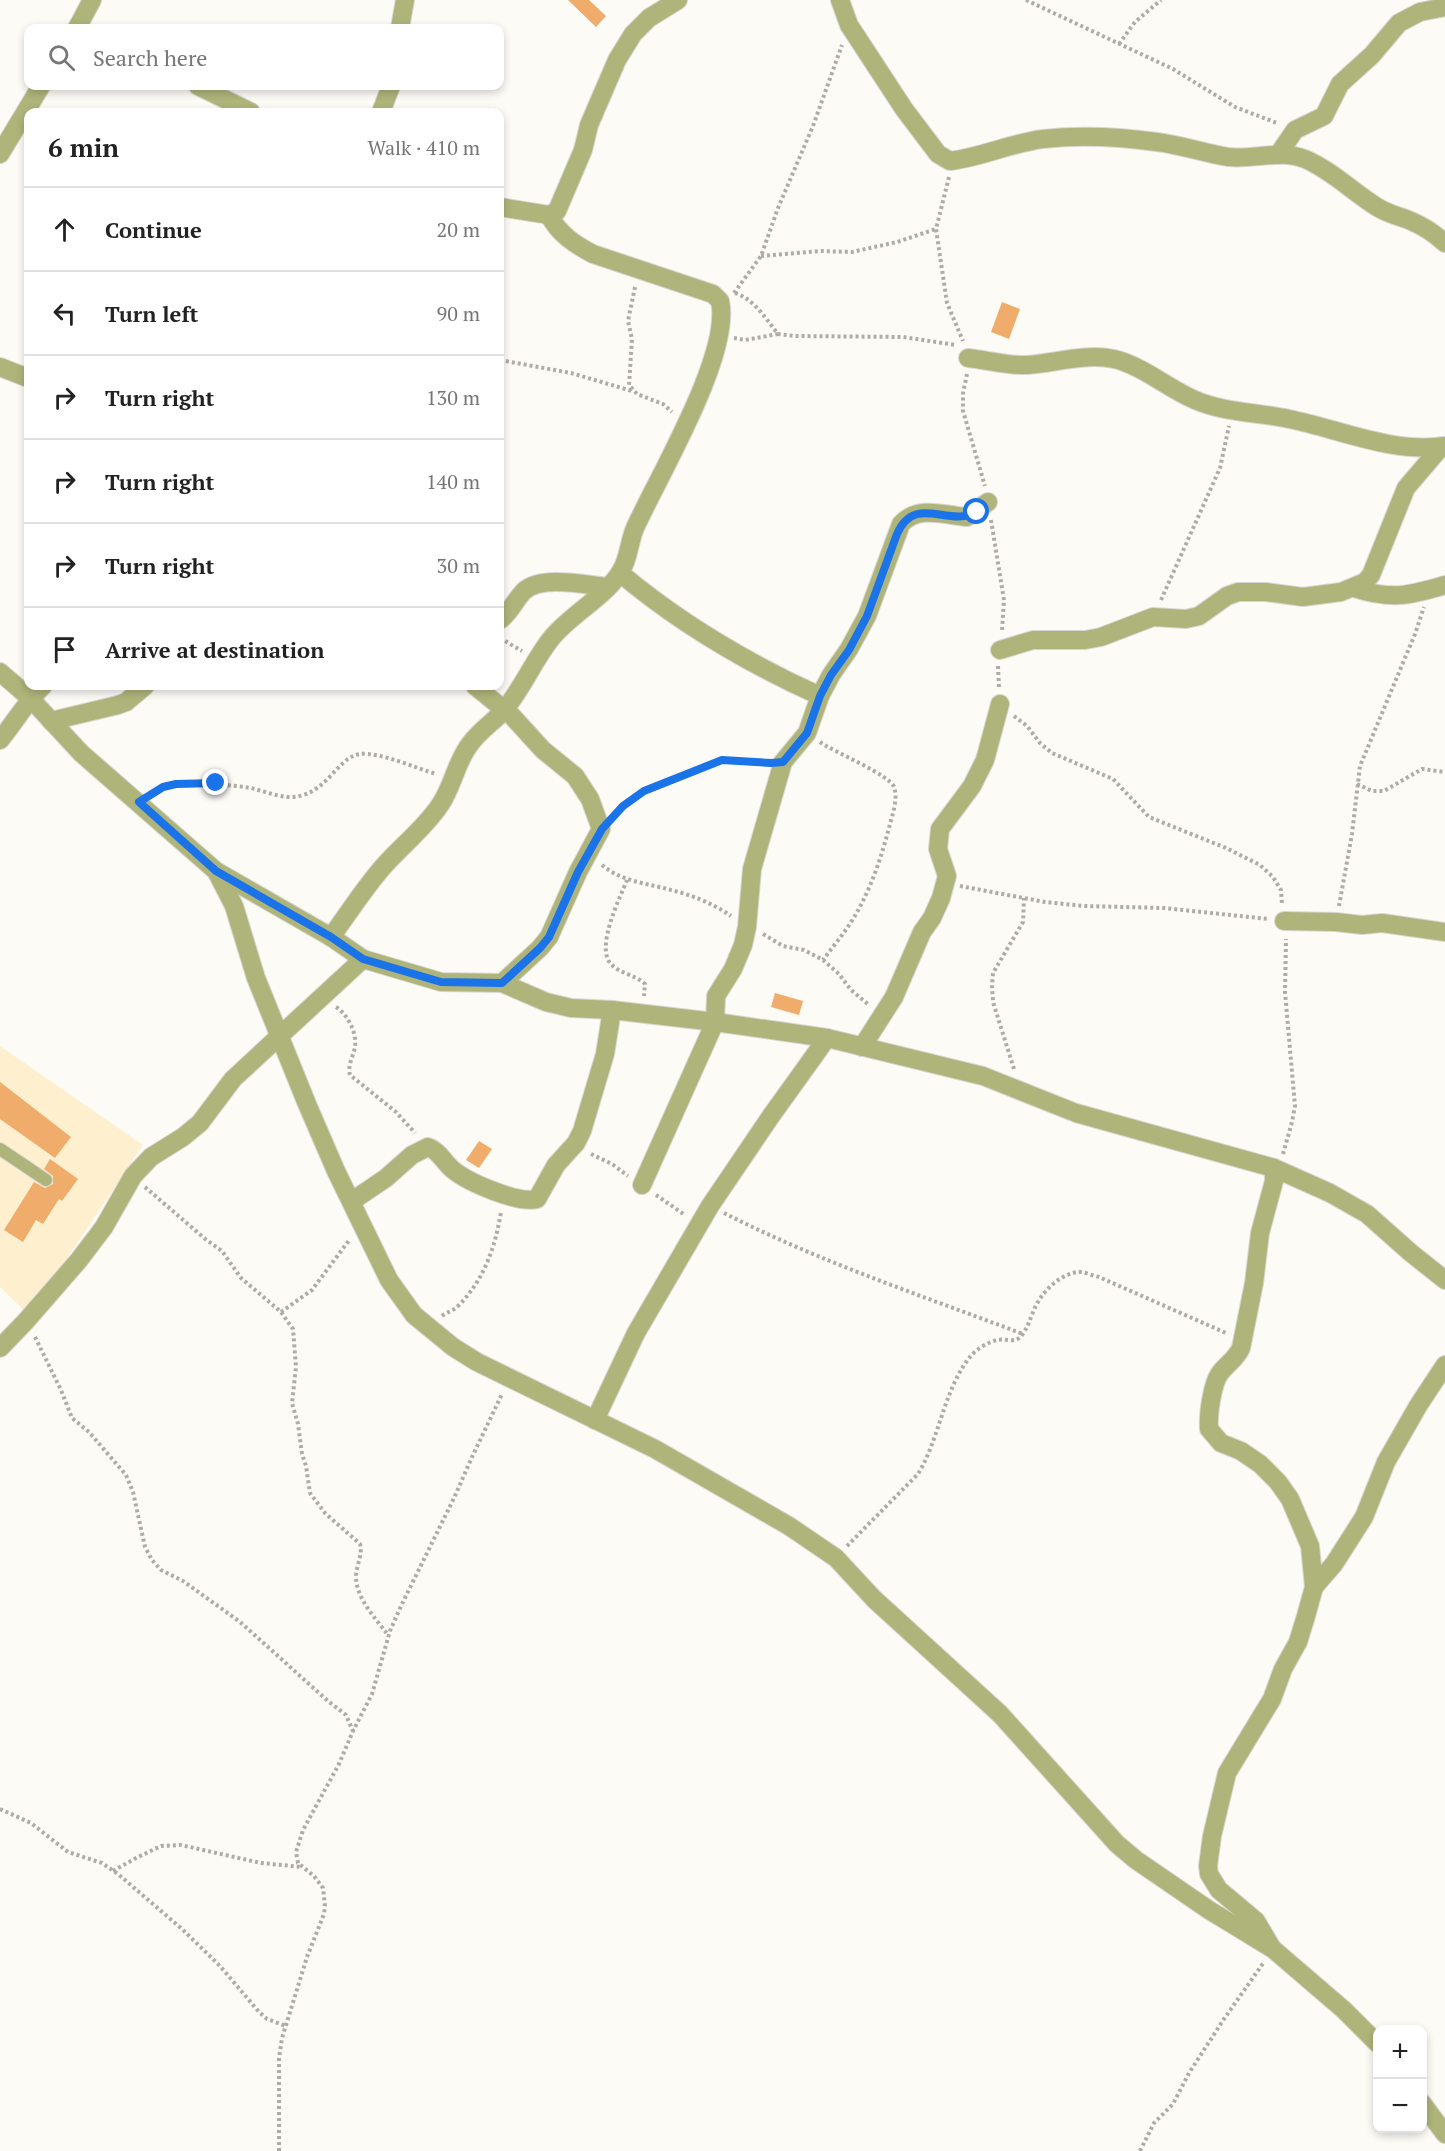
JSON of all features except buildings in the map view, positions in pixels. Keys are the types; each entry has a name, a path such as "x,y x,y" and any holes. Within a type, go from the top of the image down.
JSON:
{"street":[{"path":"83,24 92,0"},
{"path":"401,24 405,0"},
{"path":"504,208 549,215 556,211 583,150 589,125 617,60 633,34 649,18 678,0"},
{"path":"840,0 849,25 917,127 938,154 950,161 974,158 1017,144 1044,139 1079,138 1158,142 1229,157 1250,158 1278,155 1305,159 1377,207 1391,215 1412,221 1432,232 1445,243"},
{"path":"1278,155 1295,130 1324,116 1340,84 1372,55 1399,23 1420,12 1445,7"},
{"path":"28,108 39,90"},
{"path":"206,90 243,108"},
{"path":"383,108 389,90"},
{"path":"0,154 24,114"},
{"path":"331,937 382,867 410,841 441,803 460,759 471,742 504,710 550,639 614,580 627,558 634,531 686,424 711,362 722,308 727,297 638,271 593,254 562,234 549,215"},
{"path":"967,352 1025,365 1084,358 1116,360 1132,365 1197,401 1234,412 1268,414 1308,422 1398,445 1417,448 1443,446"},
{"path":"0,367 24,376"},
{"path":"1000,650 1033,640 1085,640 1101,637 1153,617 1186,619 1199,616 1227,596 1238,592 1266,592 1303,597 1354,588 1365,582 1371,575 1406,488 1443,446"},
{"path":"642,1185 715,1022 716,996 739,954 747,927 752,869 783,762 807,733 820,696 867,616 901,524 907,518 919,513 967,517 988,502"},
{"path":"504,615 524,591 538,584 614,580 728,650 779,678 820,696"},
{"path":"1354,588 1392,597 1423,592 1445,585"},
{"path":"0,672 24,685"},
{"path":"51,721 118,705 126,702 140,690"},
{"path":"480,690 512,716 543,750 575,776 590,799 599,834 578,872 549,937 502,983"},
{"path":"0,740 37,692 51,721 81,753 216,871 331,937 363,959 441,982 502,983 546,1002 571,1008 612,1010 715,1022 827,1038 952,1067 982,1076 1076,1113 1276,1169 1330,1193 1367,1214 1445,1280"},
{"path":"862,1047 894,997 946,884 938,849 940,829 964,799 977,777 985,760 1000,704"},
{"path":"216,871 234,906 256,978 336,1171 389,1280 414,1315 453,1347 508,1378 655,1449 789,1526 836,1558 874,1599 1000,1714 1117,1844 1136,1860 1209,1910 1273,1949 1344,2010 1373,2040"},
{"path":"1284,921 1336,922 1351,925 1388,924 1445,932"},
{"path":"0,1348 79,1260 104,1227 133,1176 151,1157 183,1137 200,1123 233,1079 324,998 363,959"},
{"path":"352,1201 386,1178 412,1155 428,1147 434,1149 451,1169 461,1176 511,1198 537,1199 556,1165 576,1143 582,1131 604,1054 612,1010"},
{"path":"595,1420 636,1333 710,1206 827,1038"},
{"path":"1273,1949 1256,1921 1219,1890 1209,1874 1208,1866 1213,1827 1227,1773 1272,1699 1283,1669 1298,1642 1314,1587 1310,1546 1290,1499 1260,1464 1241,1451 1221,1443 1209,1428 1217,1380 1238,1355 1242,1340 1254,1283 1260,1233 1276,1169"},
{"path":"1314,1587 1334,1564 1364,1517 1386,1462 1445,1365"},
{"path":"1427,2110 1445,2134"}],"lane":[{"path":"0,1149 46,1180"}],"path":[{"path":"1119,44 1135,22 1161,0"},
{"path":"1029,1 1173,69 1235,107 1295,130"},
{"path":"727,297 760,256 781,199 813,126 849,25"},
{"path":"950,161 947,191 936,229 947,303 957,322 967,352 963,411 980,466 988,502 1004,600 997,674 1000,704 1027,726 1040,743 1052,753 1113,779 1149,817 1226,848 1260,866 1273,877 1281,890 1286,935 1286,1019 1295,1106 1276,1169"},
{"path":"760,256 820,251 852,252 897,242 936,229"},
{"path":"632,391 628,380 632,339 628,321 638,271"},
{"path":"727,297 742,295 752,302 778,334"},
{"path":"718,336 745,340 778,334 903,337 967,352"},
{"path":"504,361 571,374 632,391 663,404 686,424"},
{"path":"1153,617 1220,468 1234,412"},
{"path":"1336,922 1352,834 1360,766 1423,614 1423,592"},
{"path":"504,639 537,659"},
{"path":"807,733 829,749 887,778 894,787 895,804 884,850 872,881 855,916 823,960"},
{"path":"139,802 163,787 176,784 216,783 287,797 297,796 318,788 350,757 361,754 384,758 452,778"},
{"path":"783,762 722,760 644,791 623,806 599,834 594,851 600,863 610,873 627,880 672,890 704,901 783,946 804,950 823,960 839,974 851,990 883,1017"},
{"path":"1357,784 1372,791 1384,791 1422,769 1445,772"},
{"path":"627,880 608,931 606,955 609,963 645,984 642,1015"},
{"path":"946,884 1084,906 1164,908 1284,921"},
{"path":"1019,1090 1008,1046 993,1002 992,985 993,973 1023,922 1024,898"},
{"path":"324,998 346,1015 355,1038 356,1044 349,1067 350,1075 396,1112 428,1147"},
{"path":"133,1176 204,1239 222,1251 241,1278 281,1312 293,1329 296,1367 292,1403 310,1493 325,1513 360,1544 360,1561 356,1580 359,1592 373,1616 389,1635"},
{"path":"435,1333 441,1317 458,1306 484,1271 495,1245 503,1205 511,1198"},
{"path":"710,1206 812,1253 1023,1334"},
{"path":"281,1312 312,1290 351,1238 364,1226"},
{"path":"836,1558 918,1474 925,1462 942,1411 971,1355 998,1340 1020,1338 1042,1294 1059,1280 1078,1272 1099,1277 1242,1340"},
{"path":"26,1321 61,1390 72,1418 89,1432 126,1475 133,1492 145,1547 152,1560 161,1570 183,1581 240,1622 346,1715 353,1731"},
{"path":"279,2151 279,2058 307,1956 325,1906 323,1888 314,1876 302,1867 296,1858 296,1852 303,1830 339,1764 372,1694 389,1635 401,1606 454,1498 508,1378"},
{"path":"0,1809 31,1823 68,1852 102,1863 113,1871 182,1929 220,1966 259,2012 267,2019 286,2026"},
{"path":"113,1871 161,1846 181,1845 261,1863 302,1867"},
{"path":"1140,2151 1154,2123 1173,2104 1189,2073 1273,1949"}],"shaded area":[{"path":"0,1046 143,1145 29,1315 0,1287"}],"route":[{"path":"216,783 176,784 163,787 139,802 216,871 331,937 363,959 441,982 502,983 549,937 578,872 602,829 623,806 644,791 722,760 783,762 807,733 820,696 867,616 901,524 907,518 927,512 967,517 977,512"}]}
